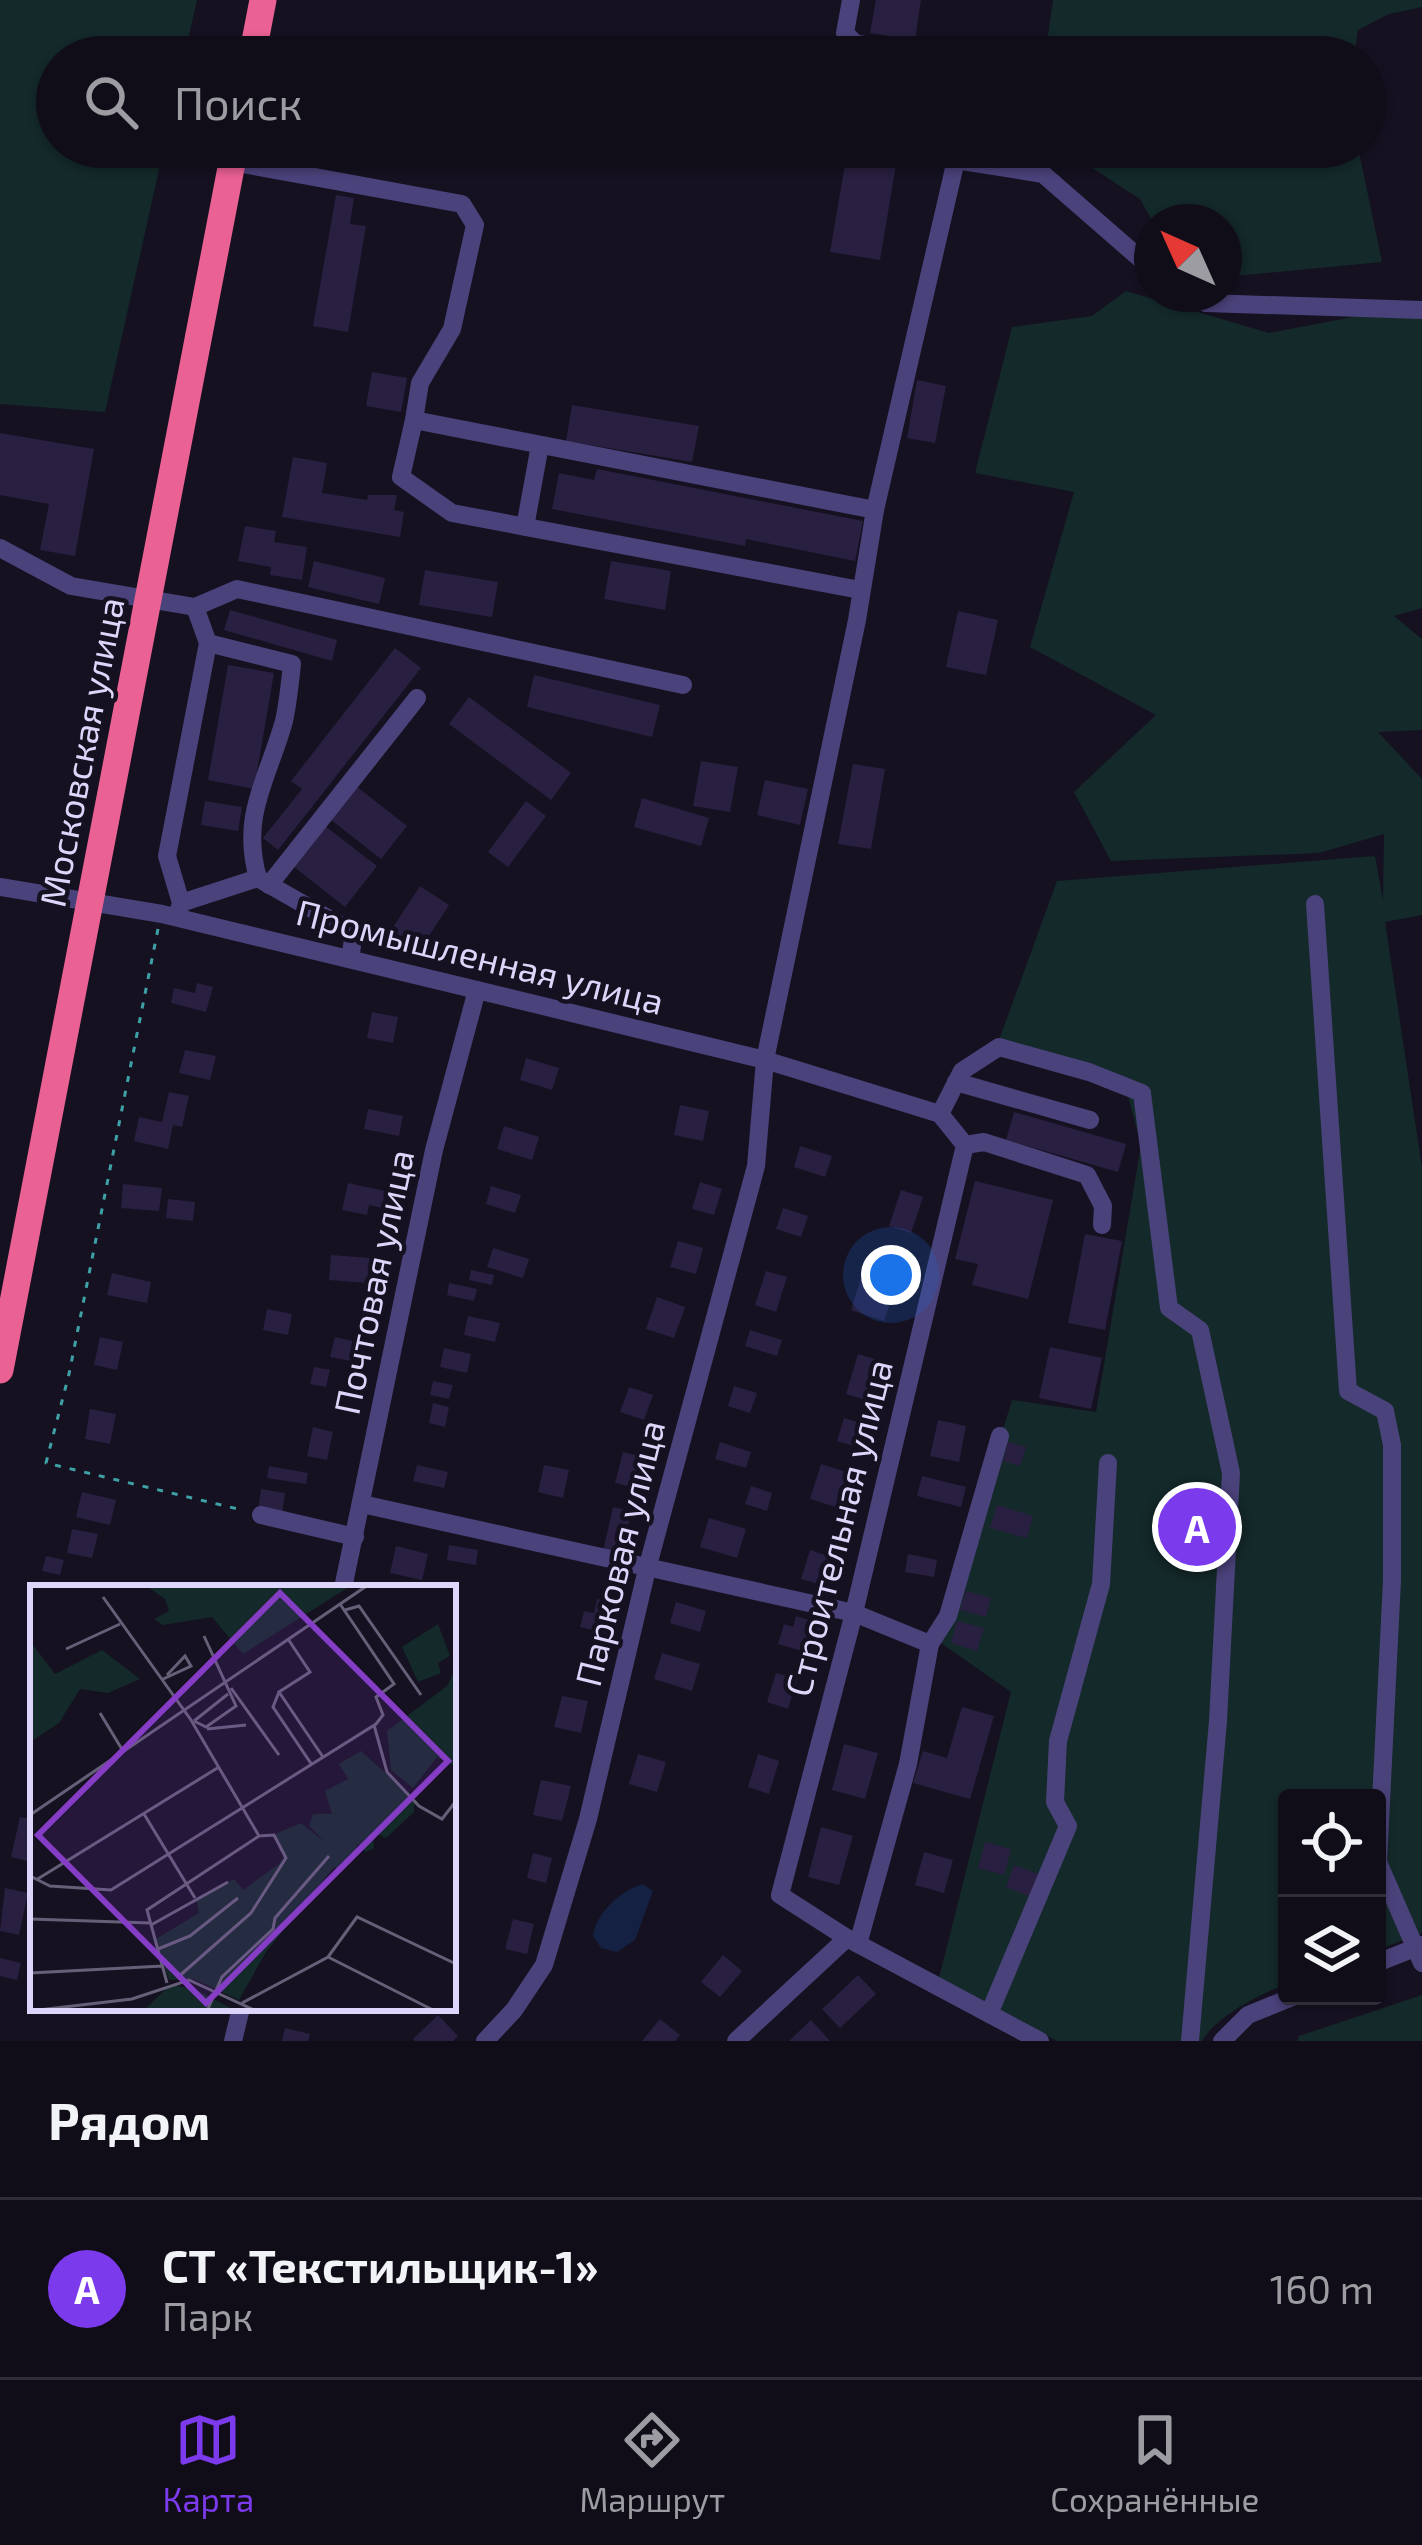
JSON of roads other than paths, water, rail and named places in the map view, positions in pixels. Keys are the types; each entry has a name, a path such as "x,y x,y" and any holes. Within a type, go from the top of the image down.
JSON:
{"highway":[{"path":"256,36 263,0"},
{"name":"Московская улица","path":"0,1370 4,1326 92,899 230,168"}],"street":[{"path":"848,36 851,0"},
{"path":"297,168 462,204 476,225 452,329 419,383 401,477 452,513 860,590"},
{"name":"Парковая улица","path":"485,2041 514,2010 544,1965 588,1820 646,1569 756,1166 765,1060 857,620 875,510 954,168"},
{"path":"1017,168 1043,174 1134,252"},
{"path":"1242,304 1422,310"},
{"path":"414,420 875,510"},
{"path":"525,526 540,445"},
{"path":"0,548 71,586 195,607 237,589 683,685"},
{"path":"195,607 208,643 167,856 173,912 263,882 417,698"},
{"path":"208,643 292,664 284,721 259,784 251,853 263,882 354,933 350,959"},
{"name":"Промышленная улица","path":"0,886 173,912 765,1060 940,1114"},
{"path":"1315,904 1348,1391 1385,1411 1392,1445 1392,1580 1378,1862 1420,1952 1386,1961"},
{"name":"Почтовая улица","path":"344,1585 434,1150 477,990"},
{"path":"1102,1225 1102,1206 1087,1175 984,1142 965,1145 940,1114 962,1071 999,1047 1090,1072 1142,1093 1169,1308 1200,1330 1231,1473 1218,1721 1190,2041"},
{"path":"956,1082 1090,1120"},
{"name":"Строительная улица","path":"853,1941 780,1895 854,1613 965,1145"},
{"path":"736,2041 853,1941 908,1764 930,1644 948,1616 1000,1436"},
{"path":"989,2014 1068,1826 1055,1802 1058,1741 1101,1584 1108,1463"},
{"path":"362,1504 854,1613 930,1644"},
{"path":"261,1515 355,1537"},
{"path":"853,1941 1040,2041"},
{"path":"1222,2041 1248,2015 1278,2003"},
{"path":"233,2041 240,2011"}],"water":[{"path":"643,1884 653,1891 635,1940 617,1952 601,1948 593,1936 604,1911"}],"place":[{"name":"СТ «Текстильщик-1»","path":"1197,1527"}]}
